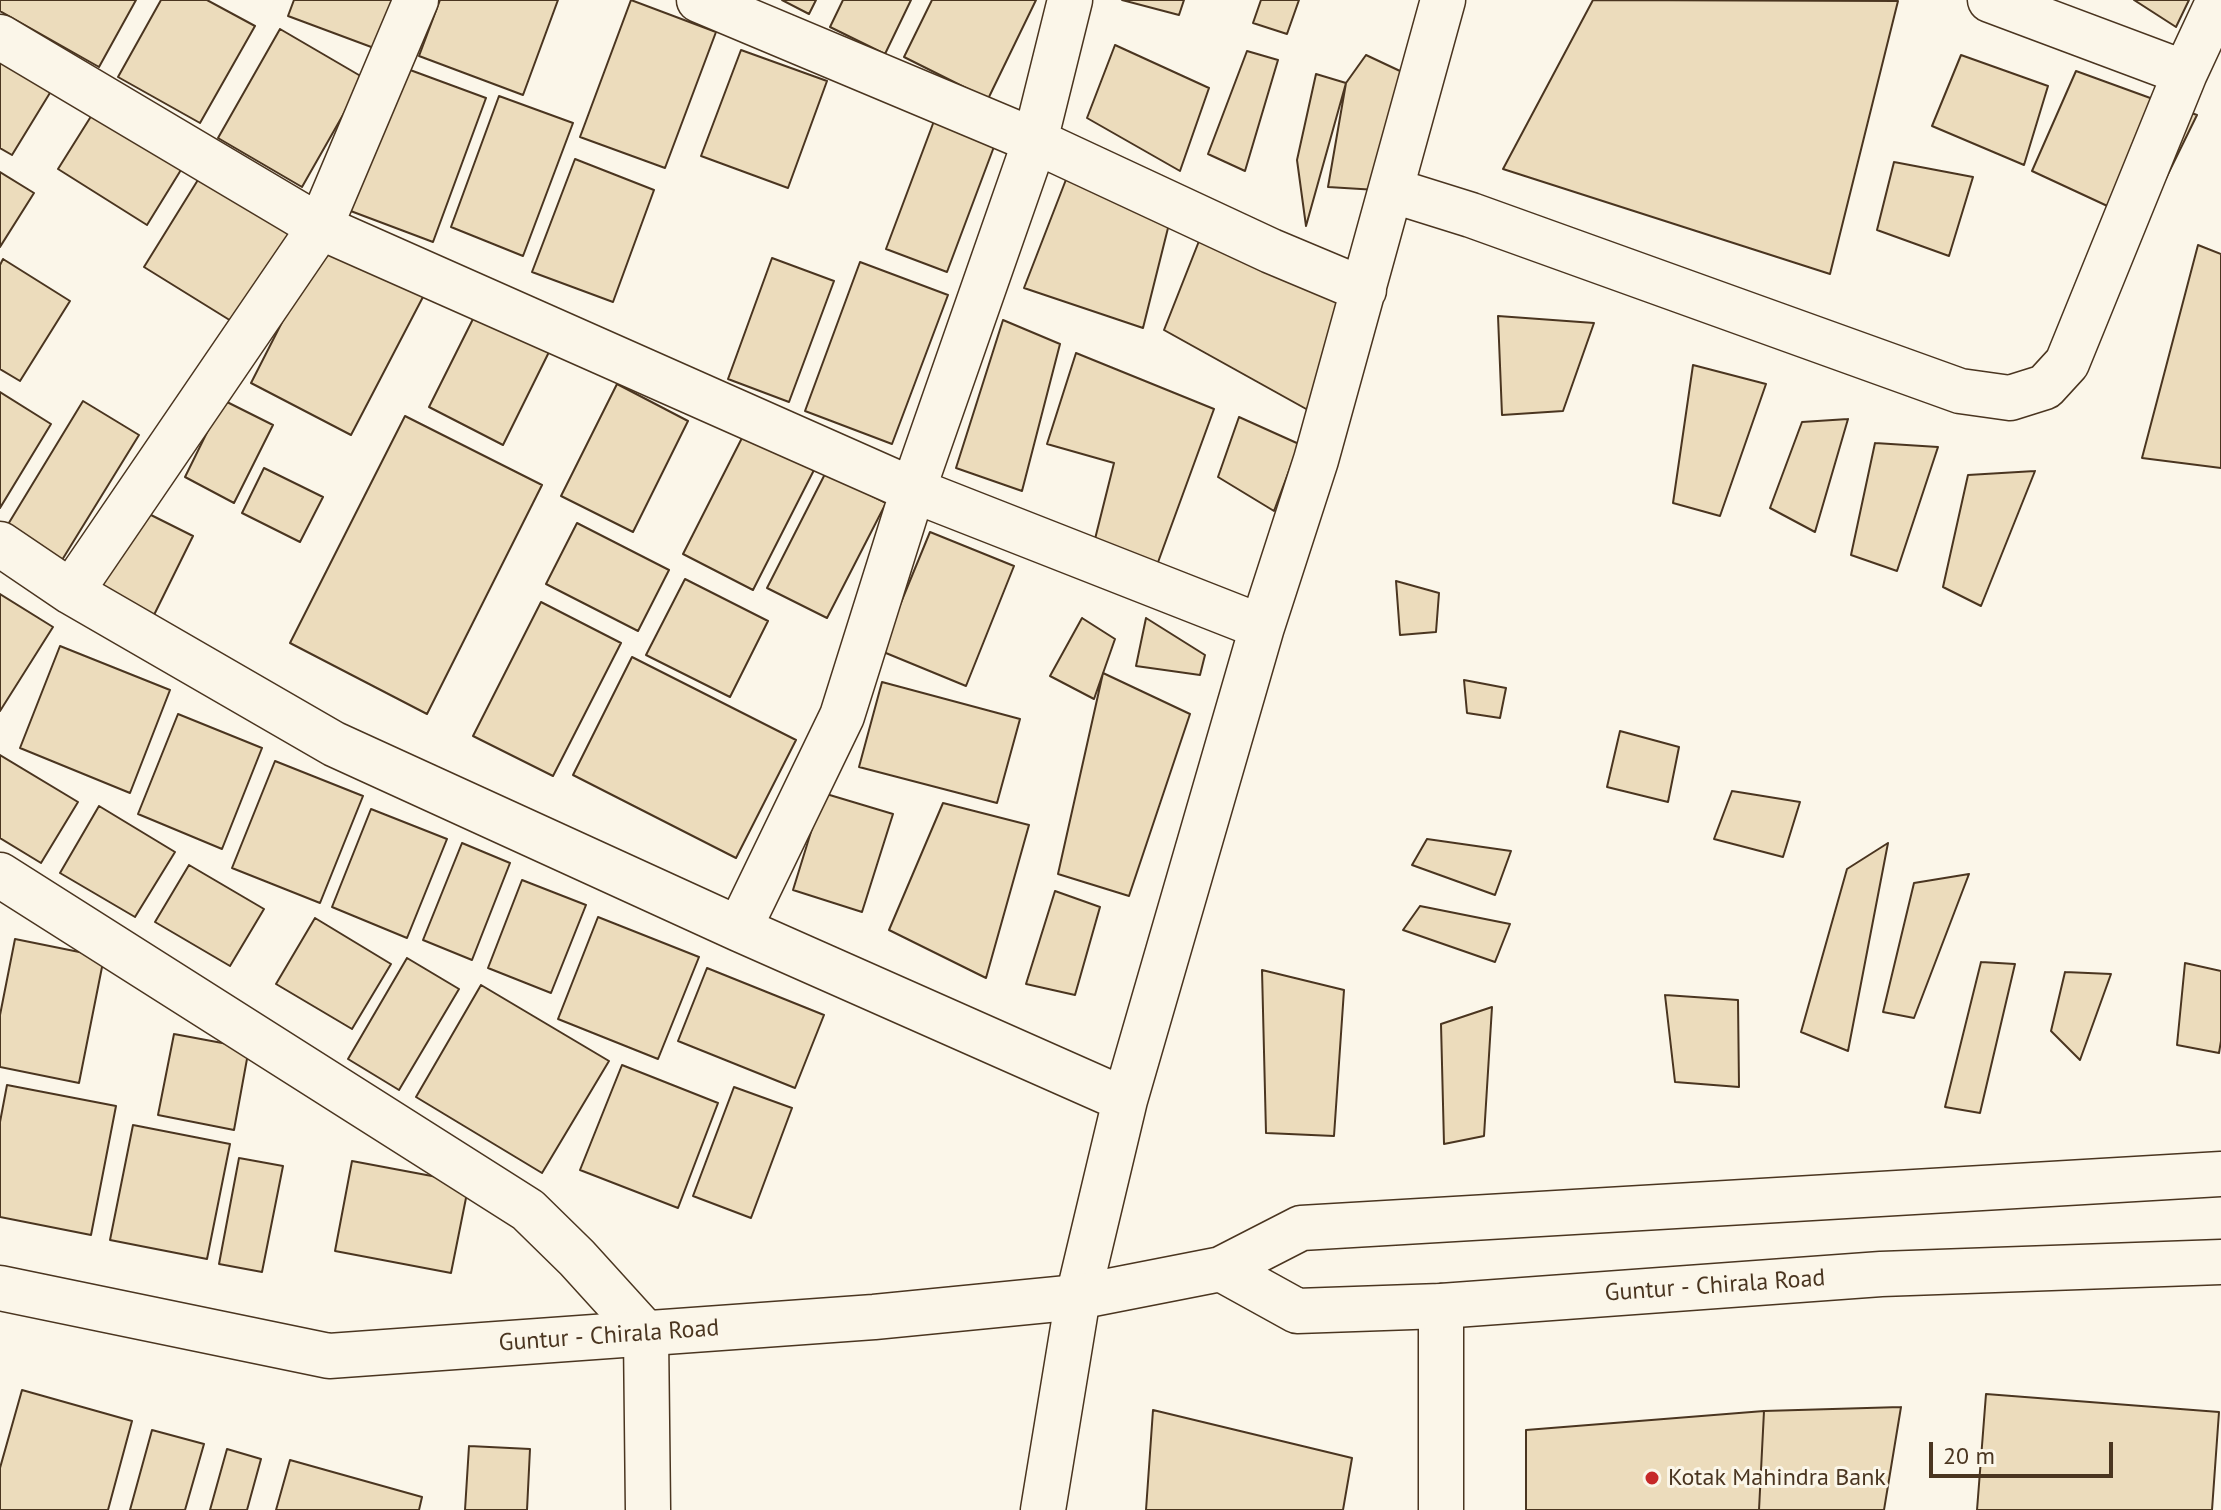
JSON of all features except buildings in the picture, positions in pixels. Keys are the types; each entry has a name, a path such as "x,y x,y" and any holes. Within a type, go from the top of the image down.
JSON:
{"street":[{"path":"71,592 320,227 416,0"},
{"path":"699,0 1035,141 1271,251 1364,290"},
{"path":"739,929 842,716 913,490 1035,141 1070,0"},
{"path":"1043,1510 1078,1297 1125,1100 1262,627 1316,460 1443,0"},
{"path":"1990,0 2185,73"},
{"path":"1391,190 1471,215 1960,391 2010,398 2045,387 2067,363 2185,73 2219,0"},
{"path":"0,37 320,227 913,490 1262,627"},
{"path":"0,544 71,592 334,744 739,929 1125,1100"},
{"path":"0,875 528,1210 577,1258 646,1334 648,1510"},
{"name":"Guntur - Chirala Road","path":"0,1288 329,1356 874,1317 1078,1297 1221,1269 1301,1228 2221,1174"},
{"name":"Guntur - Chirala Road","path":"1221,1269 1297,1311 1441,1306 1881,1274 2221,1262"},
{"path":"1441,1306 1441,1510"}],"place":[{"name":"Kotak Mahindra Bank","path":"1652,1478"}]}
